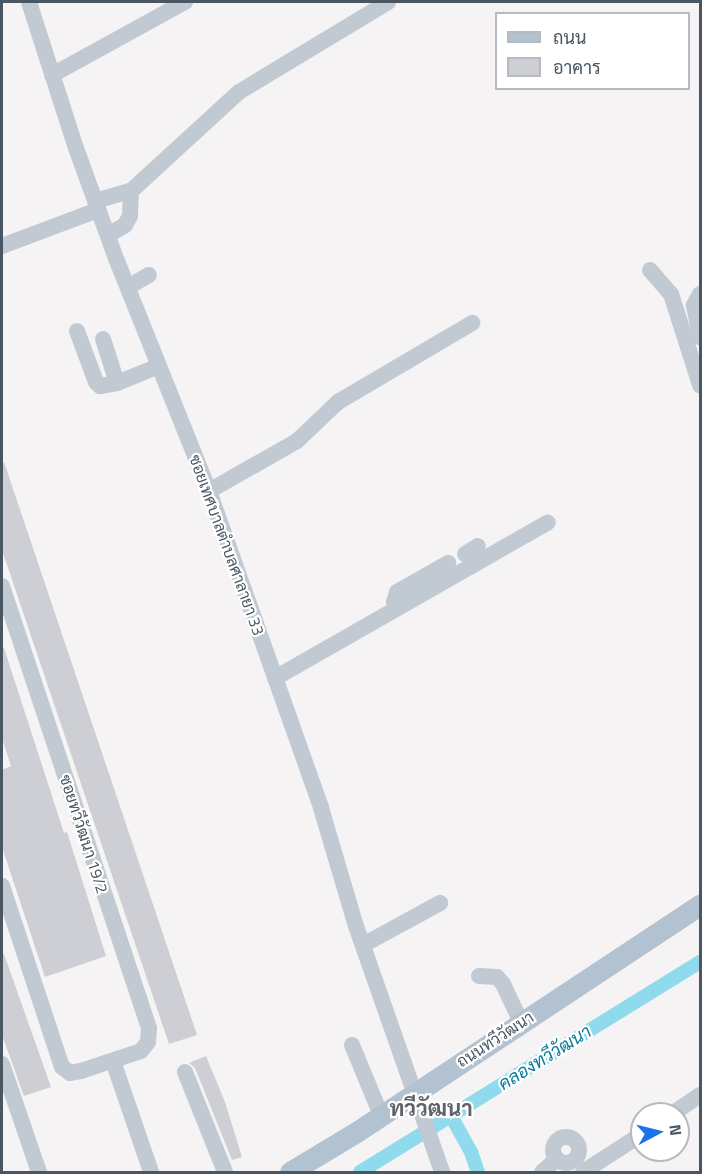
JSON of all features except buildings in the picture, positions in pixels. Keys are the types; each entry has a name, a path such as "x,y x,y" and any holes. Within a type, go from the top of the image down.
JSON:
{"main road":[{"name":"ถนนทวีวัฒนา","path":"290,1173 700,905"}],"street":[{"name":"ซอยเทศบาลตำบลศาลายา 33","path":"29,2 97,206 209,491 321,808 363,945 440,1169"},
{"path":"52,75 184,2"},
{"path":"2,246 131,191 240,92 388,2"},
{"path":"108,235 125,225 130,216 131,191"},
{"path":"650,270 671,294 700,385"},
{"path":"128,287 149,275"},
{"path":"700,294 694,305 700,337"},
{"path":"209,491 297,441 338,402 472,324"},
{"path":"77,332 96,382 106,386 159,366"},
{"path":"103,339 117,382"},
{"path":"275,678 548,522"},
{"path":"397,608 394,602 397,592 448,563"},
{"name":"ซอยทวีวัฒนา 19/2","path":"2,586 149,1028 148,1042 141,1051 70,1073 62,1067 2,886"},
{"path":"363,945 440,903"},
{"path":"479,976 497,977 503,984 521,1022"},
{"path":"352,1045 381,1115"},
{"path":"113,1061 151,1173"},
{"path":"2,1064 39,1173"},
{"path":"185,1072 225,1173"},
{"path":"583,1173 630,1142"},
{"path":"542,1173 557,1160"}],"waterway":[{"name":"คลองทวีวัฒนา","path":"360,1172 700,962"},
{"path":"451,1116 471,1152 478,1172"}],"district":[{"name":"ทวีวัฒนา","path":"431,1109"}]}
